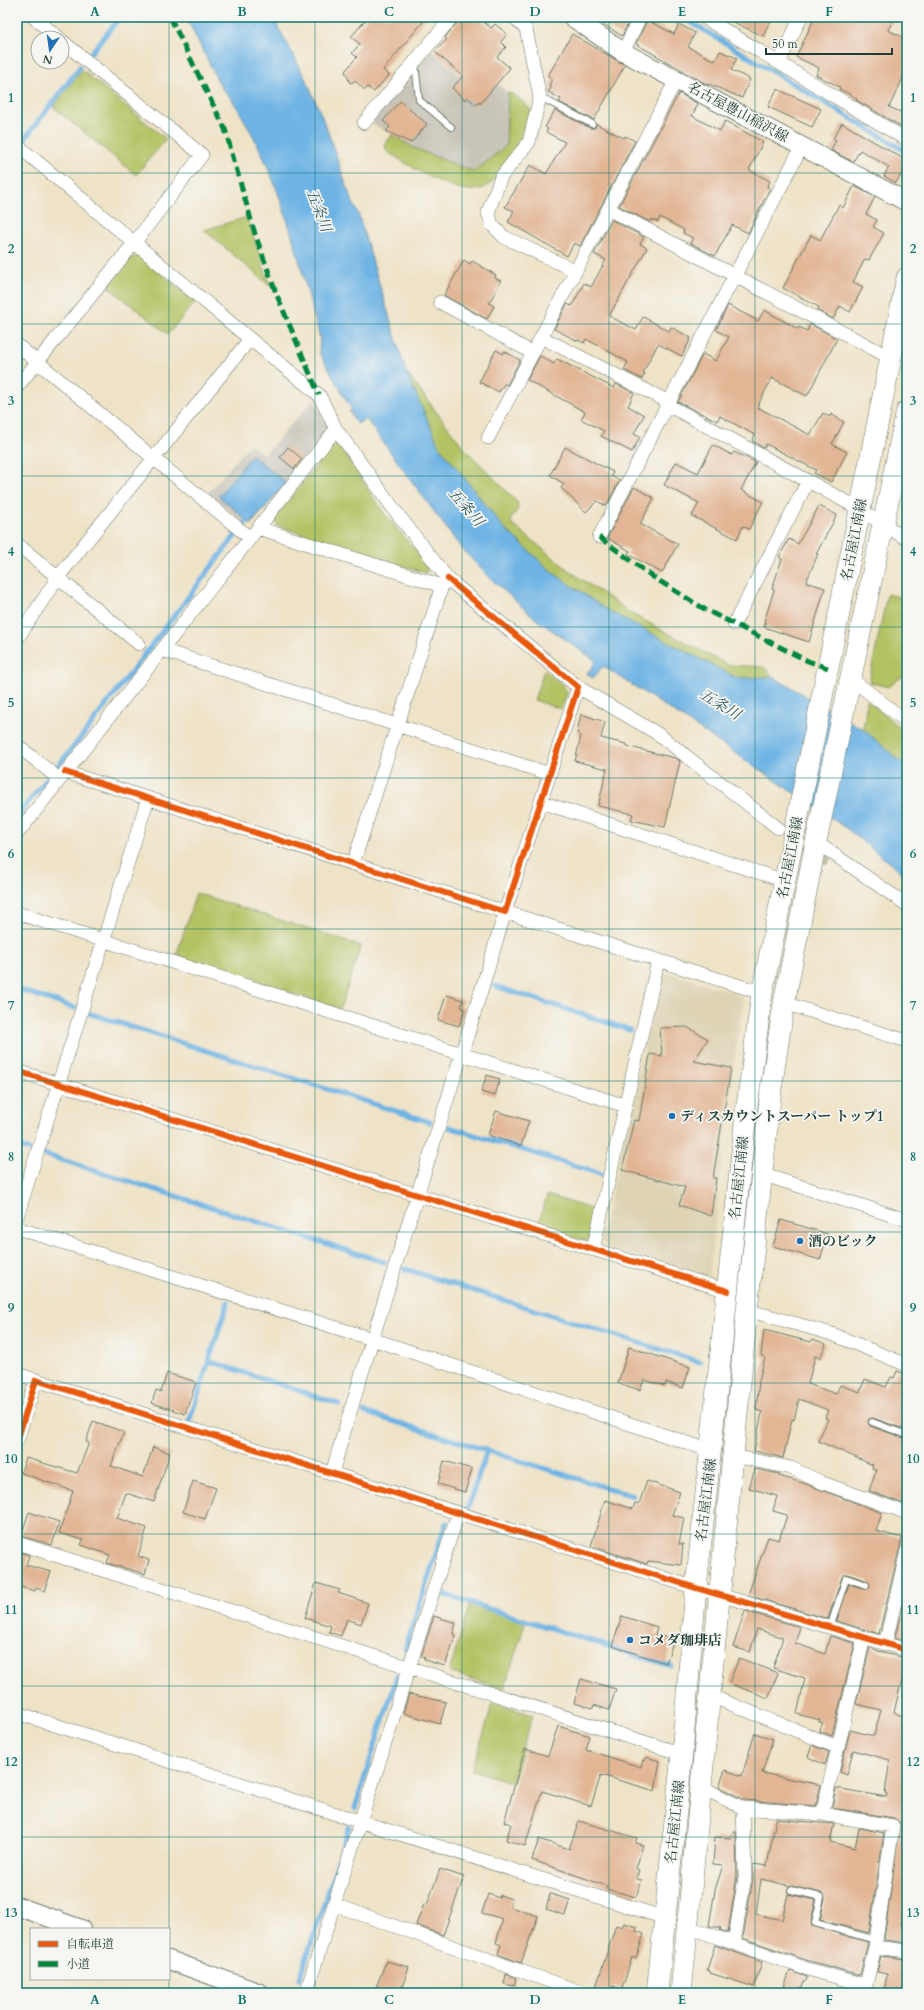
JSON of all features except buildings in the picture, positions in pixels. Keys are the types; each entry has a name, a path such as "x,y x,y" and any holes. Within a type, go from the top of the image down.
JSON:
{"main road":[{"name":"名古屋豊山稲沢線","path":"572,17 623,52 907,202"},
{"name":"名古屋江南線","path":"657,1993 682,1754 696,1588 712,1451 746,1114 762,993 907,278"},
{"name":"名古屋江南線","path":"681,1993 711,1696 747,1310 771,1089 784,1003 817,837 907,411"},
{"path":"17,1906 78,1928"},
{"path":"170,1960 260,1993"}],"street":[{"path":"33,17 49,30"},
{"path":"364,123 452,17"},
{"path":"514,17 526,29 540,97 529,142 501,177 488,212 492,226 504,238 576,271"},
{"path":"623,52 640,17"},
{"path":"703,17 907,140"},
{"path":"779,63 801,17"},
{"path":"17,387 202,155 70,48"},
{"path":"488,438 676,80"},
{"path":"17,145 319,395 336,429 445,582 578,687 658,734 778,828"},
{"path":"599,537 802,146"},
{"path":"608,209 891,358"},
{"path":"440,302 533,353"},
{"path":"541,337 668,404 845,501 859,511 907,539"},
{"path":"17,639 58,577 250,339"},
{"path":"17,345 237,527 254,533 445,582"},
{"path":"17,834 336,429"},
{"path":"734,624 808,481"},
{"path":"17,544 139,644"},
{"path":"353,864 445,582"},
{"path":"162,650 550,774"},
{"path":"332,1473 417,1194 463,1054 506,912 578,687"},
{"path":"849,688 907,722"},
{"path":"17,745 44,767 62,775 148,798 762,993"},
{"path":"17,1217 148,798"},
{"path":"541,802 785,881"},
{"path":"817,837 907,905"},
{"path":"829,861 907,915"},
{"path":"17,913 626,1106"},
{"path":"593,1250 658,961"},
{"path":"784,1003 907,1041"},
{"path":"17,1071 728,1291"},
{"path":"761,1174 907,1220"},
{"path":"17,1228 372,1339 712,1451"},
{"path":"747,1310 832,1334 907,1364"},
{"path":"17,1374 696,1588 907,1650"},
{"path":"17,1441 36,1380"},
{"path":"734,1456 791,1468 823,1483 907,1513"},
{"path":"306,1993 458,1513"},
{"path":"17,1543 682,1754"},
{"path":"885,1644 906,1558"},
{"path":"822,1814 864,1638"},
{"path":"711,1696 837,1747"},
{"path":"17,1713 665,1918"},
{"path":"688,1927 864,1989 875,1943 893,1826 822,1814 743,1808 701,1787"},
{"path":"734,1943 745,1877 743,1808"},
{"path":"335,1905 583,1993"},
{"path":"875,1943 907,1951"}],"lane":[{"path":"415,62 418,100 452,127"},
{"path":"540,97 592,124"},
{"path":"872,1422 907,1435"},
{"path":"830,1628 846,1578 866,1585"},
{"path":"791,1890 821,1898 815,1923 875,1943"}],"shaded area":[{"path":"431,50 461,76 472,63 508,93 506,146 474,172 414,148 370,122"},
{"path":"314,399 328,425 324,435 251,526 243,522 208,493 250,444 264,455"},
{"path":"668,973 738,994 744,999 733,1066 709,1277 704,1278 606,1247 601,1239 661,977"}],"green space":[{"path":"82,70 166,139 136,175 53,107"},
{"path":"508,93 514,94 530,109 529,123 521,139 489,185 478,190 465,190 451,186 421,172 386,151 385,144 392,135 414,148 474,172 506,146"},
{"path":"247,217 270,286 204,230"},
{"path":"140,256 195,302 168,334 107,286 130,258"},
{"path":"406,372 464,448 517,502 518,509 511,519 512,524 571,572 634,615 728,665 764,667 773,677 737,678 610,612 553,573 503,527 439,446"},
{"path":"332,445 341,448 386,516 428,565 426,573 278,526 275,518"},
{"path":"887,594 907,599 906,674 888,687 869,682"},
{"path":"544,670 564,686 567,693 561,709 534,700"},
{"path":"867,700 907,734 907,767 863,729"},
{"path":"196,893 361,946 340,1009 176,956"},
{"path":"547,1195 595,1210 590,1237 587,1241 537,1228"},
{"path":"470,1604 526,1621 504,1689 449,1672"},
{"path":"493,1703 533,1715 512,1783 472,1770"}],"water":[{"name":"五条川","path":"186,17 272,17 304,75 333,145 353,204 358,213 406,372 439,446 503,527 553,573 610,612 737,678 773,677 863,729 907,767 907,877 846,828 603,666 593,678 587,674 596,661 537,620 491,579 461,548 366,419 357,424 349,411 352,410 319,352 320,338 290,228 271,174 238,109 222,89"},
{"path":"252,455 286,483 251,524 219,496"}],"waterway":[{"path":"91,53 120,17"},
{"path":"682,17 907,152"},
{"path":"23,141 80,67"},
{"path":"17,816 87,730 251,515"},
{"path":"495,986 630,1030"},
{"path":"17,989 75,1008"},
{"path":"88,1013 430,1122"},
{"path":"449,1127 601,1174"},
{"path":"17,1146 29,1150"},
{"path":"43,1154 384,1262"},
{"path":"405,1269 700,1362"},
{"path":"189,1422 228,1302"},
{"path":"209,1361 339,1404"},
{"path":"364,1412 633,1496"},
{"path":"468,1508 487,1450"},
{"path":"405,1649 446,1523"},
{"path":"442,1594 671,1666"},
{"path":"355,1808 397,1676"},
{"path":"300,1978 349,1827"}],"tunnel":[{"path":"788,835 829,861"}],"marked path":[{"path":"170,17 225,129 255,234 276,293 319,395"},
{"path":"599,537 653,577 706,610 808,661 828,668"}],"cycle path":[{"path":"65,772 505,912 578,687 448,579"},
{"path":"17,1071 728,1291"},
{"path":"17,1441 36,1380 696,1588 907,1650"}],"place":[{"name":"ディスカウントスーパー トップ1","path":"672,1116"},
{"name":"酒のビック","path":"800,1241"},
{"name":"コメダ珈琲店","path":"630,1640"}]}
